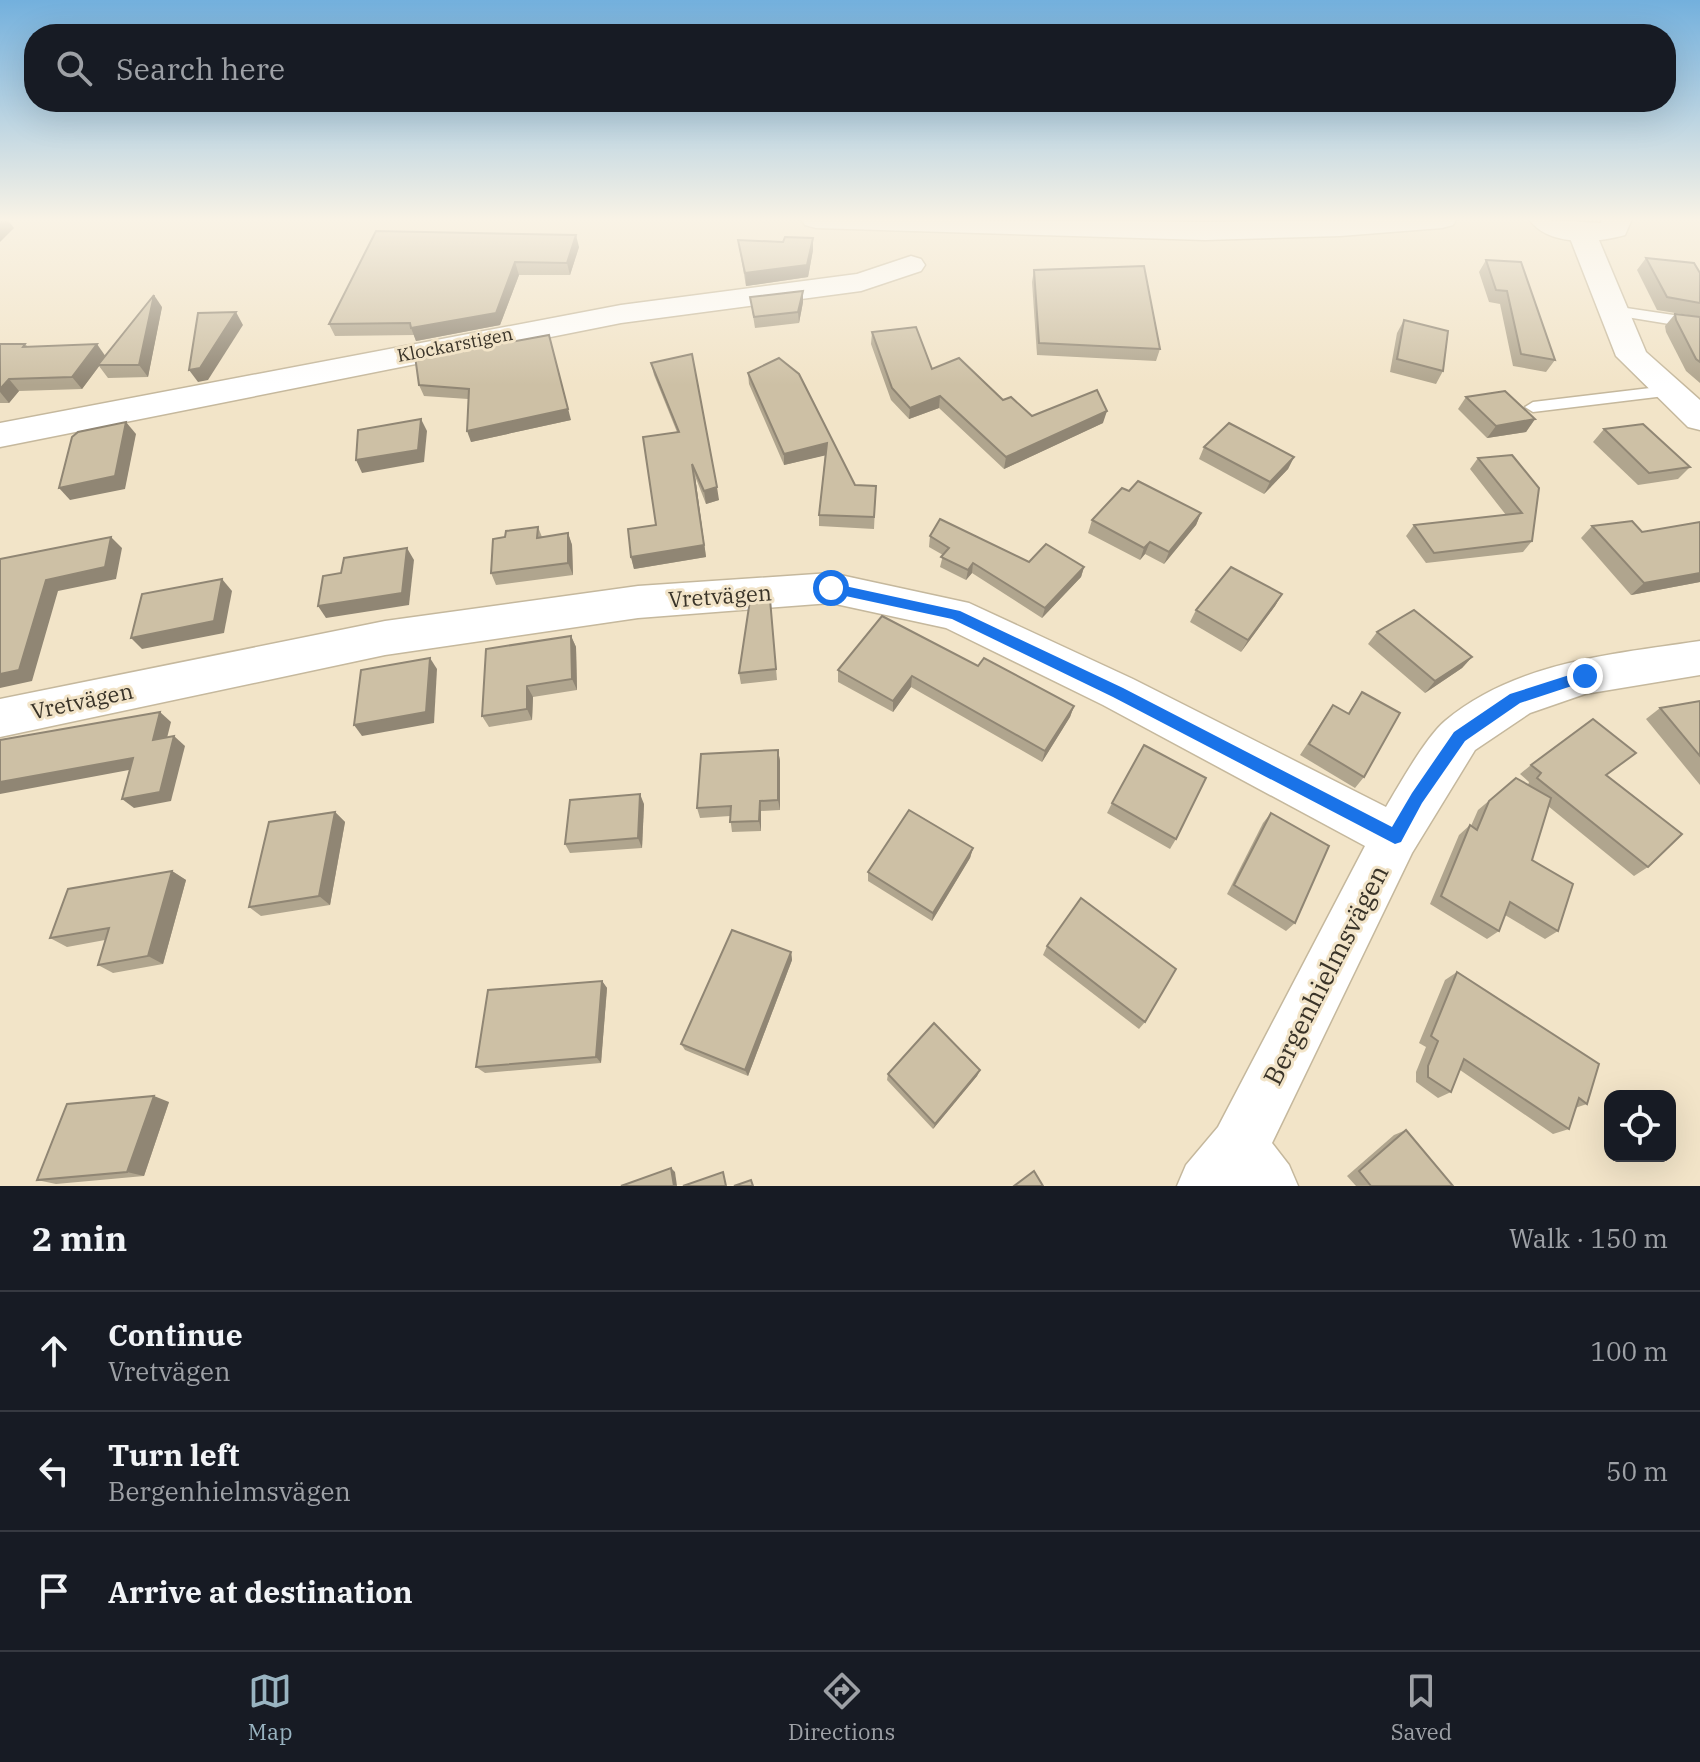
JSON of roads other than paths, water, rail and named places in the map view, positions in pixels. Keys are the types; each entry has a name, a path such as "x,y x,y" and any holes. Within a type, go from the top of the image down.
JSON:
{"street":[{"name":"Klockarstigen","path":"0,435 621,314 861,282 884,274"},
{"path":"1598,274 1632,356 1700,419"},
{"name":"Vretvägen","path":"0,718 385,638 638,602 831,588 955,614 1118,692 1395,837"},
{"name":"Bergenhielmsvägen","path":"1238,1173 1395,837 1459,736 1515,699 1585,676 1700,658"}],"lane":[{"path":"1613,311 1700,324"},
{"path":"1533,407 1667,391"}]}
